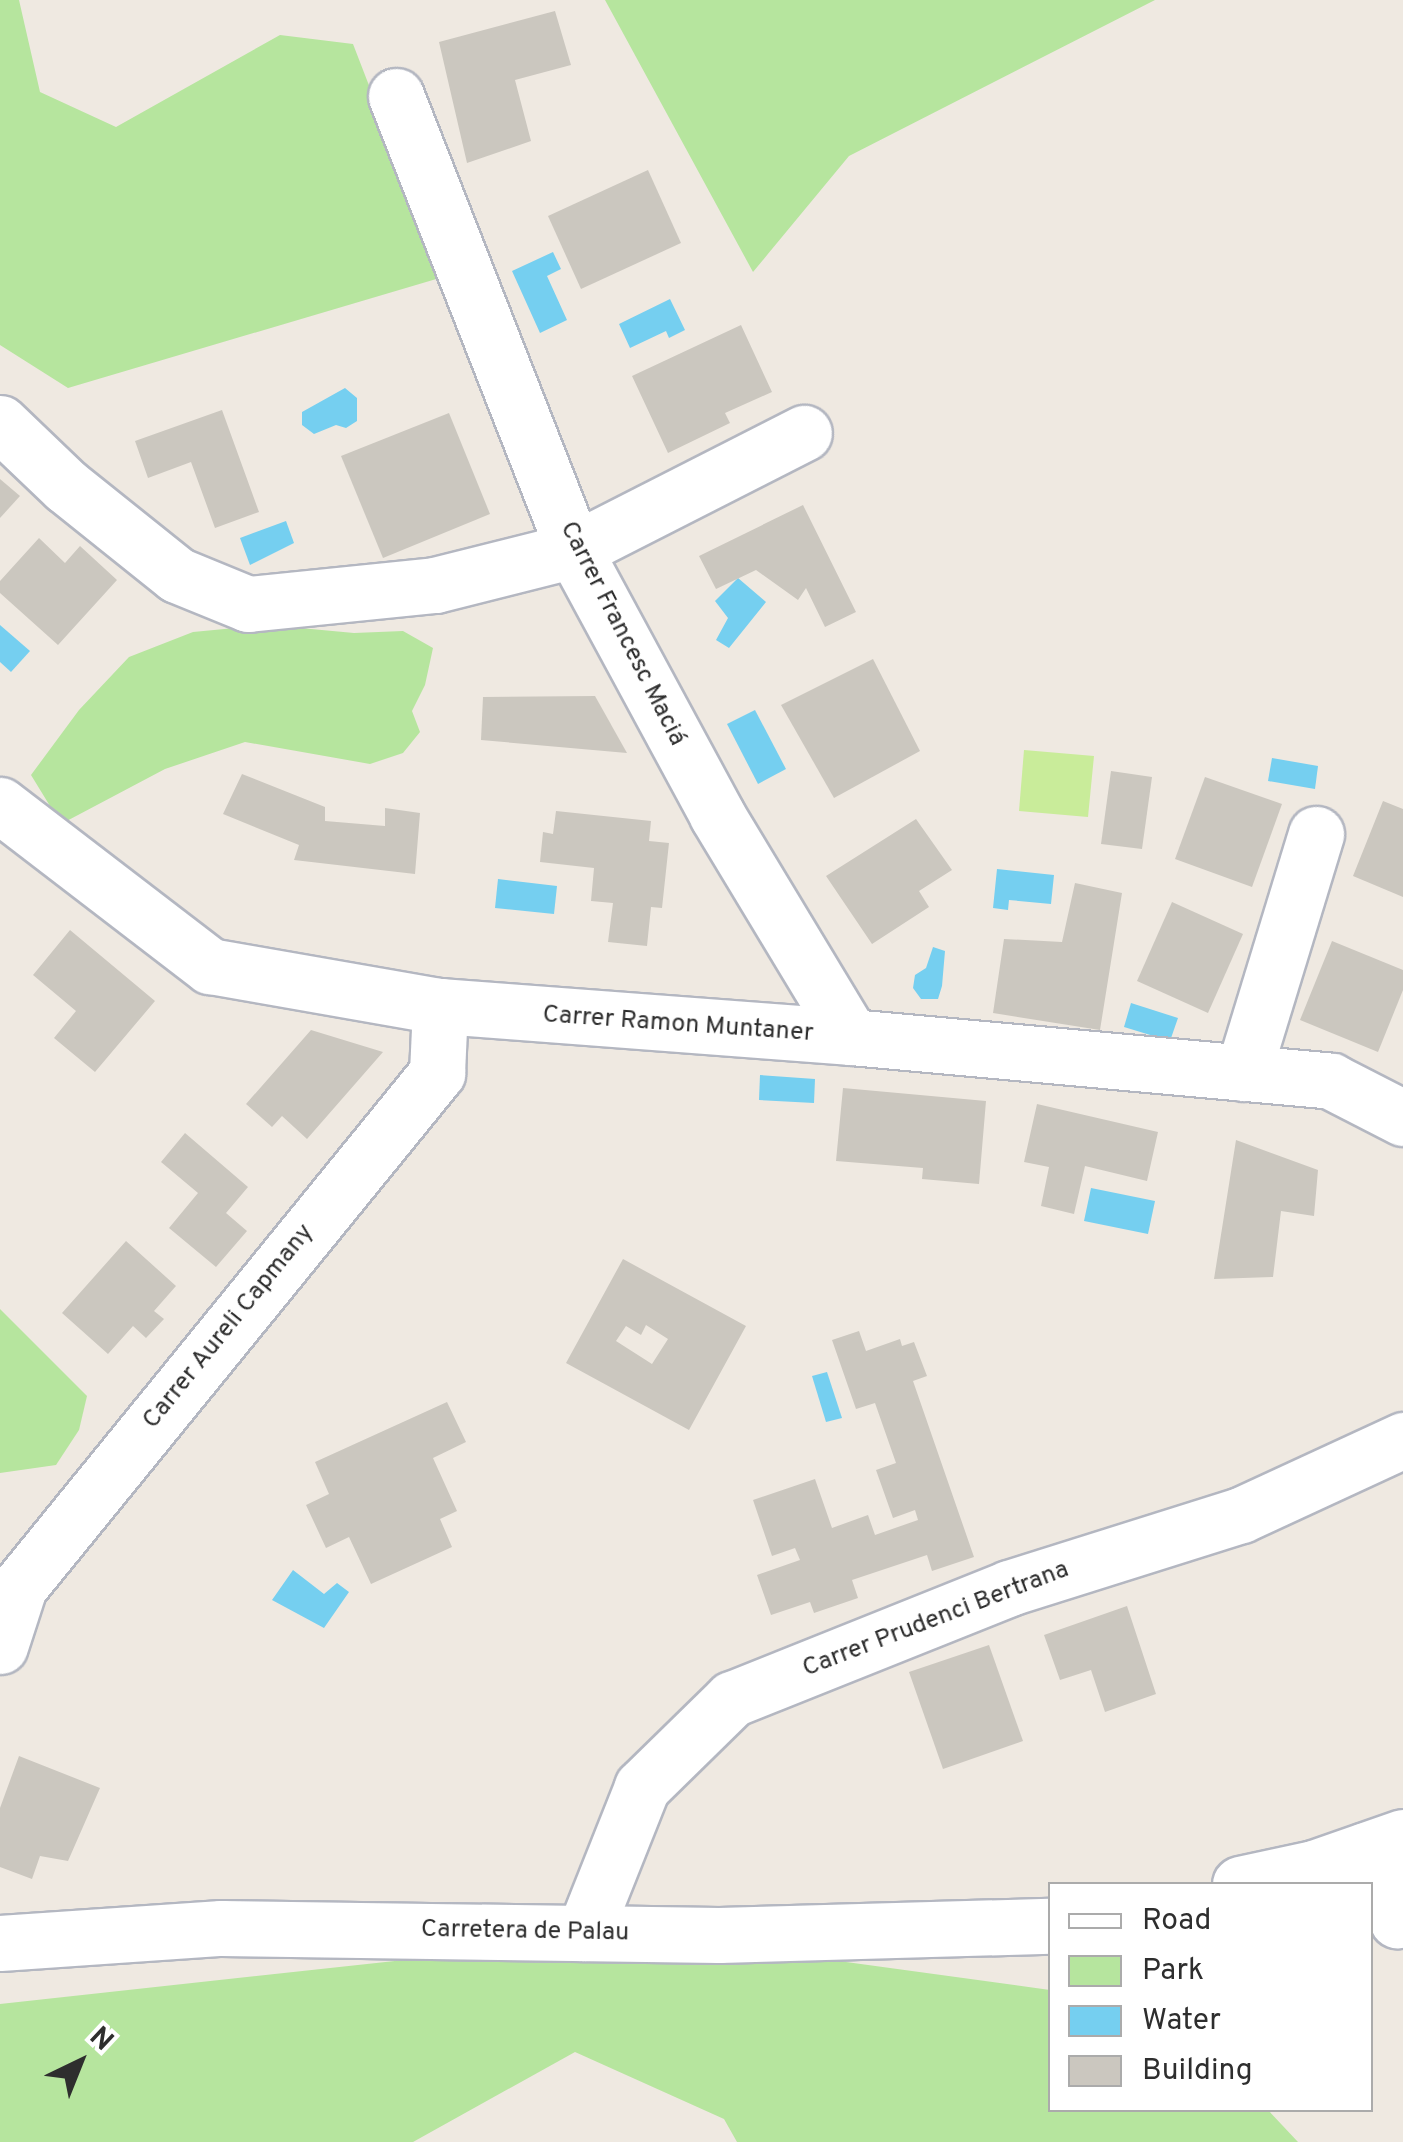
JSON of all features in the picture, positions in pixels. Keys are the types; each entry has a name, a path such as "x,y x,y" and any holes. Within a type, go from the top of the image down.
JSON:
{"street":[{"name":"Carrer Francesc Maciá","path":"396,96 574,550 717,815 851,1036"},
{"path":"0,423 66,486 177,575 248,604 435,585 574,550 804,433"},
{"name":"Carrer Ramon Muntaner","path":"10,833 210,966 440,1006 851,1036 1331,1081 1403,1118"},
{"path":"1243,1073 1316,834"},
{"name":"Carrer Aureli Capmany","path":"0,1646 19,1587 437,1073 440,1006"},
{"name":"Carrer Prudenci Bertrana","path":"584,1933 642,1787 732,1699 1009,1588 1242,1515 1403,1440"},
{"path":"1249,1882 1314,1868 1385,1843 1390,1925"},
{"name":"Carretera de Palau","path":"0,1943 221,1928 719,1935 1048,1926"}],"green space":[{"path":"0,0 19,0 40,92 116,127 280,35 353,44 443,277 68,388 0,345"},
{"path":"605,0 1155,0 849,156 753,272"},
{"path":"268,625 354,633 403,631 433,648 425,685 412,711 420,732 403,753 370,764 245,742 165,769 61,824 31,775 79,710 129,657 193,632"},
{"path":"1024,750 1094,756 1088,817 1019,811"},
{"path":"0,1309 87,1396 79,1430 56,1465 0,1473"},
{"path":"642,1934 1048,1990 1048,2112 1270,2112 1298,2142 737,2142 724,2119 575,2052 413,2142 0,2142 0,2004"}],"water":[{"path":"553,252 561,269 547,276 567,320 540,333 512,271"},
{"path":"670,299 685,330 669,338 666,331 630,348 619,324"},
{"path":"345,388 357,398 357,421 346,428 336,425 314,434 302,425 302,412"},
{"path":"286,521 294,543 250,565 240,538"},
{"path":"738,578 766,602 729,648 716,640 728,618 715,601"},
{"path":"0,625 30,651 11,672 0,662"},
{"path":"755,710 786,769 758,784 727,724"},
{"path":"1272,758 1318,766 1315,789 1268,781"},
{"path":"997,869 1054,875 1051,904 1009,900 1008,910 993,908"},
{"path":"498,879 557,886 554,914 495,908"},
{"path":"933,947 945,951 942,986 938,999 921,999 913,988 915,975 926,968"},
{"path":"1131,1003 1178,1018 1170,1041 1124,1027"},
{"path":"760,1075 815,1079 814,1103 759,1100"},
{"path":"1091,1188 1155,1201 1148,1234 1084,1221"},
{"path":"827,1372 842,1418 826,1422 812,1376"},
{"path":"293,1570 324,1594 337,1583 349,1592 324,1628 272,1600"}],"building":[{"path":"555,11 571,65 515,80 531,141 467,163 439,42"},
{"path":"648,170 681,243 581,289 548,216"},
{"path":"741,325 772,392 725,413 730,423 668,453 632,376"},
{"path":"222,410 259,512 215,528 191,462 148,478 135,441"},
{"path":"449,413 490,514 383,558 341,456"},
{"path":"0,479 20,496 0,518"},
{"path":"803,505 856,612 825,627 806,588 798,600 756,570 716,589 699,556"},
{"path":"39,538 65,563 80,546 117,580 58,645 0,593 0,581"},
{"path":"873,659 920,751 834,798 781,705"},
{"path":"595,696 627,753 481,740 483,697"},
{"path":"1111,771 1152,777 1142,849 1101,844"},
{"path":"242,774 325,807 325,821 385,826 385,808 420,813 415,874 294,860 299,845 223,814"},
{"path":"1205,777 1282,804 1252,887 1175,859"},
{"path":"1383,801 1403,809 1403,897 1353,876"},
{"path":"556,811 651,821 649,841 669,843 662,908 651,907 647,946 608,942 613,903 591,901 594,868 540,862 543,832 553,834"},
{"path":"916,819 952,870 919,891 929,907 872,944 826,876"},
{"path":"1075,883 1122,893 1100,1030 993,1013 1004,939 1062,942"},
{"path":"1172,902 1243,934 1208,1013 1137,981"},
{"path":"70,930 155,1001 95,1072 54,1038 76,1011 33,975"},
{"path":"1332,941 1403,970 1403,990 1378,1052 1300,1020"},
{"path":"311,1030 383,1052 307,1139 282,1116 272,1127 246,1104"},
{"path":"843,1088 986,1101 979,1184 922,1179 923,1168 836,1161"},
{"path":"1037,1104 1158,1132 1147,1181 1085,1166 1074,1214 1041,1206 1049,1167 1024,1162"},
{"path":"185,1133 248,1187 226,1213 247,1231 216,1267 169,1228 198,1193 161,1162"},
{"path":"1236,1140 1318,1170 1314,1216 1281,1211 1273,1277 1214,1279"},
{"path":"126,1241 176,1286 154,1311 164,1319 146,1338 133,1326 108,1354 62,1313"},
{"path":"623,1259 746,1326 689,1430 566,1363","holes":["646,1325 668,1339 652,1364 616,1341 626,1326 641,1335"]},
{"path":"859,1331 866,1351 900,1339 902,1346 914,1342 927,1376 913,1381 974,1557 932,1571 927,1555 852,1580 858,1598 814,1613 810,1602 771,1615 757,1575 800,1560 795,1548 772,1556 753,1500 815,1479 832,1528 868,1515 875,1535 918,1520 915,1510 893,1518 876,1470 896,1463 875,1403 856,1409 832,1340"},
{"path":"447,1402 466,1442 433,1458 457,1511 440,1519 452,1547 371,1584 349,1537 326,1548 306,1505 329,1494 315,1462"},
{"path":"1127,1606 1156,1694 1105,1712 1091,1670 1060,1680 1044,1635"},
{"path":"989,1645 1023,1741 943,1769 909,1672"},
{"path":"19,1756 100,1788 68,1861 40,1856 32,1879 0,1867 0,1808"}]}
